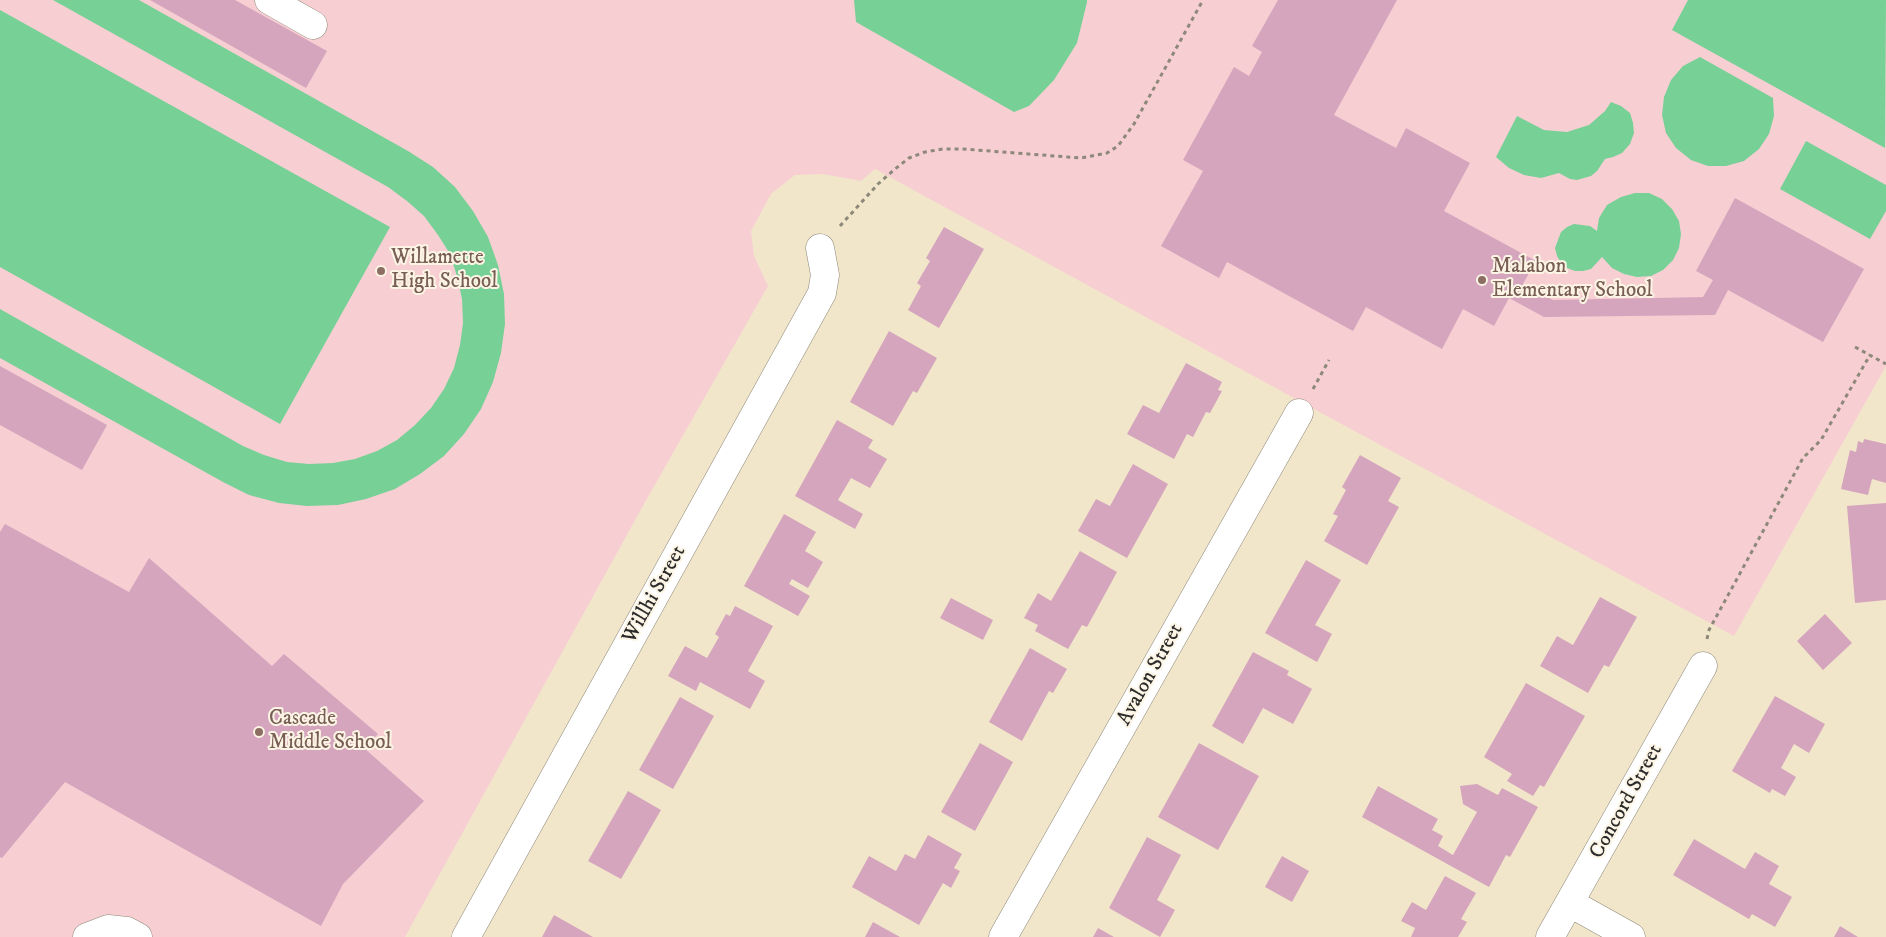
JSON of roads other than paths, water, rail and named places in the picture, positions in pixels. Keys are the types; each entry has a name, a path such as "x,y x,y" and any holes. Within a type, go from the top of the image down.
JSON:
{"street":[{"path":"269,0 313,24"},
{"name":"Willhi Street","path":"466,937 822,293 825,275 820,248"},
{"name":"Avalon Street","path":"1003,937 1299,413"},
{"name":"Concord Street","path":"1550,937 1703,666"},
{"path":"1570,903 1631,937"},
{"path":"87,937 108,929 127,931 138,937"}],"place":[{"name":"Willamette High School","path":"381,271"},
{"name":"Malabon Elementary School","path":"1482,280"},
{"name":"Cascade Middle School","path":"259,732"}]}
